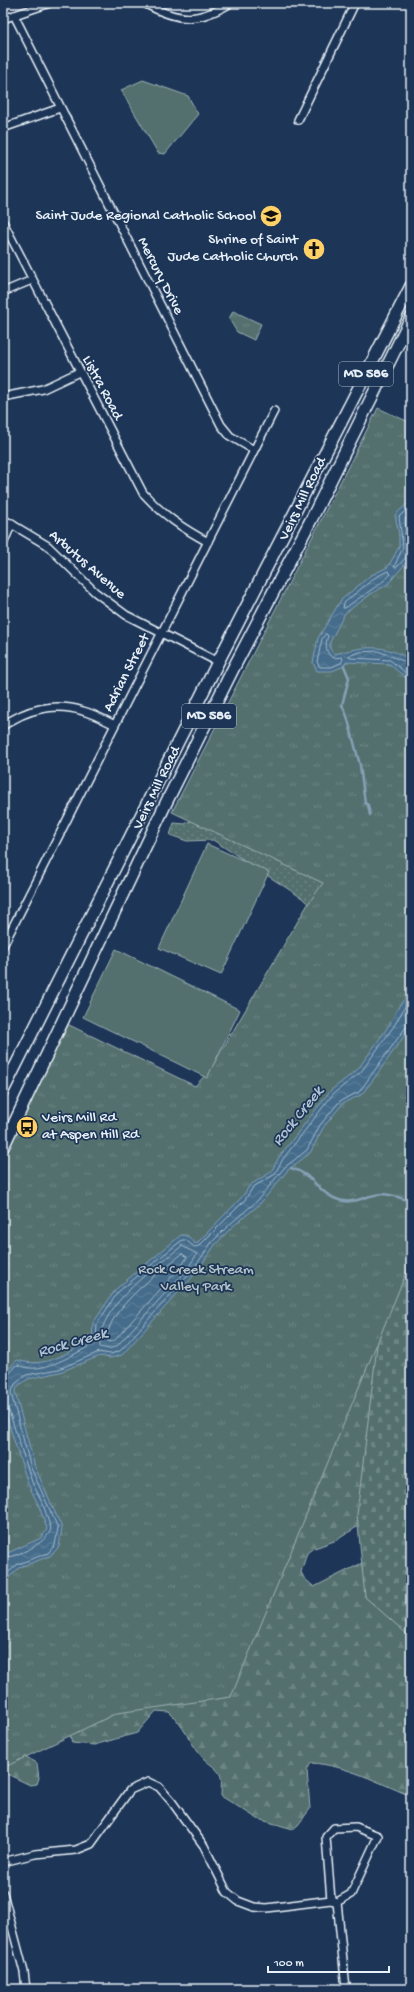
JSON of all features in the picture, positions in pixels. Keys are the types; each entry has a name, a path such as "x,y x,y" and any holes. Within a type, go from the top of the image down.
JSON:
{"main road":[{"name":"Veirs Mill Road","path":"3,1091 218,662 411,286"},
{"name":"Veirs Mill Road","path":"3,1147 163,810 254,629 312,518 338,462 411,318"},
{"path":"324,455 338,462"},
{"path":"240,620 254,629"}],"street":[{"path":"3,19 50,3"},
{"path":"144,3 161,12 178,18 196,18 216,12 232,3"},
{"path":"298,120 355,3"},
{"name":"Mercury Drive","path":"14,15 221,425 230,436 254,450"},
{"path":"3,128 60,108"},
{"name":"Listra Road","path":"3,222 79,372 143,493 162,513 186,530 208,542"},
{"path":"3,292 32,280"},
{"path":"3,396 43,389 79,372"},
{"name":"Adrian Street","path":"3,946 274,411"},
{"name":"Arbutus Avenue","path":"3,519 12,523 48,546 96,592 126,615 218,662"},
{"path":"3,544 12,523"},
{"path":"3,726 30,711 49,707 71,708 84,711 115,725"},
{"path":"3,1862 35,1854 76,1850 91,1844 130,1790 148,1782 159,1787 172,1802 204,1846 227,1892 238,1901 254,1907 266,1908 334,1901 351,1894 378,1836 356,1827 334,1828 326,1837 334,1901 346,1989"},
{"path":"3,1893 24,1972 26,1989"}],"green space":[{"path":"143,80 188,96 198,114 165,154 158,153 121,90"},
{"path":"233,311 261,324 254,340 237,332 229,319"},
{"name":"Rock Creek Stream Valley Park","path":"378,408 411,423 411,1261 231,1697 117,1713 3,1768 3,1146 65,1023 195,1086 210,1070 308,904 323,883 172,812"},
{"path":"208,809 338,845 327,922 302,898 213,840 187,841 170,835 174,823 185,824"},
{"path":"207,844 269,872 221,975 159,948"},
{"path":"116,949 240,1010 207,1078 83,1017"},
{"path":"373,1080 385,1517 355,1528 337,1540 312,1549 307,1553 301,1572 304,1578 314,1587 380,1554 411,1592 411,1796 350,1771 324,1764 311,1763 307,1770 310,1809 298,1825 293,1829 258,1819 221,1796 220,1774 199,1753 179,1723 169,1712 156,1711 137,1733 94,1745 72,1743 66,1719 12,1749 37,1763 39,1778 37,1784 30,1785 3,1772 3,1583"},
{"path":"411,1217 411,1635 407,1634 365,1597 357,1514 380,1320"}],"water":[{"path":"411,500 411,557 387,585 374,592 345,613 330,642 330,649 334,654 364,648 392,651 411,661 411,682 389,664 346,662 344,666 332,671 317,671 313,663 318,638 341,600 371,575 388,567 399,547 399,534 395,515"},
{"path":"411,990 411,1026 373,1080 361,1095 343,1103 323,1128 310,1153 288,1170 259,1205 232,1227 215,1245 195,1274 122,1355 110,1358 100,1356 60,1372 28,1379 18,1386 15,1392 35,1467 62,1528 59,1547 50,1556 20,1567 3,1583 3,1555 41,1538 47,1529 39,1506 28,1484 3,1406 4,1374 17,1360 27,1362 47,1361 92,1340 93,1323 116,1289 181,1235 188,1236 196,1244 242,1197 250,1185 271,1172 279,1157 330,1091 358,1069 390,1024 399,1006"}],"waterway":[{"path":"344,666 349,678 342,705 347,716 360,765 365,803 368,805 370,815"},
{"path":"291,1168 305,1174 326,1193 339,1200 355,1201 381,1194 396,1196 411,1202"}],"place":[{"name":"Saint Jude Regional Catholic School","path":"271,216"},
{"name":"Shrine of Saint Jude Catholic Church","path":"314,249"},
{"name":"Veirs Mill Rd at Aspen Hill Rd","path":"27,1127"}],"water label":[{"name":"Rock Creek","path":"299,1117"},
{"name":"Rock Creek","path":"73,1344"}]}
